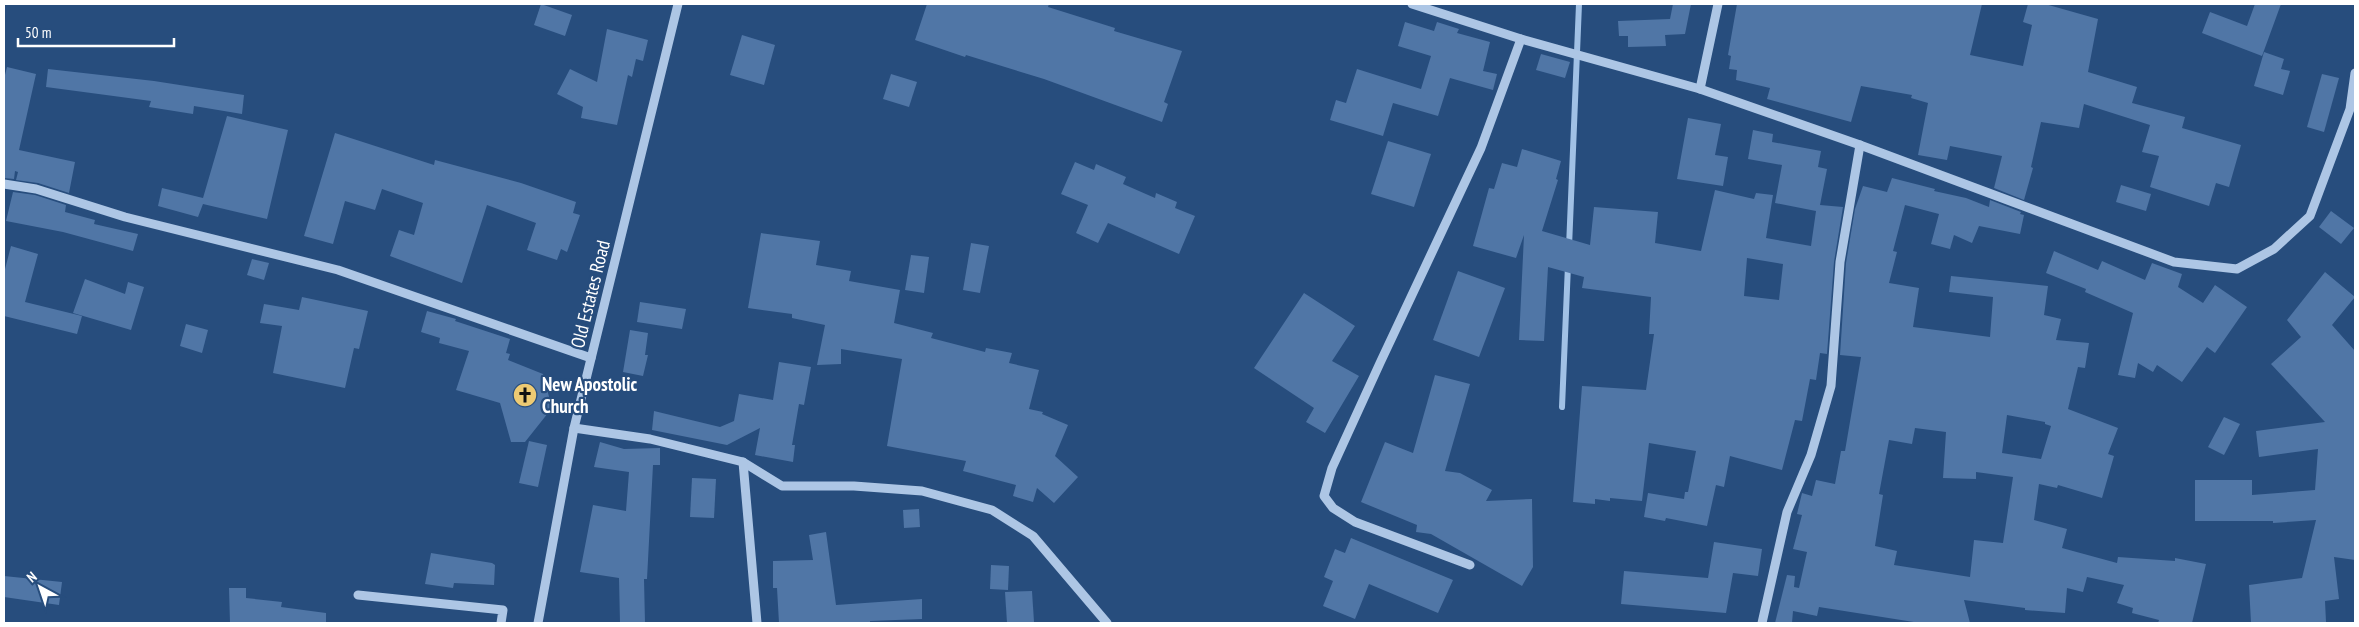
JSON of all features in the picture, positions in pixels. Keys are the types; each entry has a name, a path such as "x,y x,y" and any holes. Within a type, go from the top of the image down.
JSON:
{"street":[{"name":"Old Estates Road","path":"538,623 574,428 678,4"},
{"path":"1412,4 1521,39 1700,89 1860,145 2174,262 2237,269 2274,249 2310,216 2350,109 2355,73"},
{"path":"1700,89 1718,4"},
{"path":"1470,565 1355,522 1333,508 1324,496 1332,468 1481,148 1521,39"},
{"path":"1762,623 1787,512 1811,455 1830,386 1840,262 1860,145"},
{"path":"4,184 36,189 125,218 338,270 591,358"},
{"path":"574,428 650,439 743,462 782,486 854,486 922,491 992,510 1033,536 1107,623"},
{"path":"743,462 756,623"},
{"path":"358,595 503,610 501,623"}],"building":[{"path":"541,4 572,15 565,36 534,25"},
{"path":"927,4 1049,4 1048,7 1115,28 1114,31 1182,51 1164,102 1168,104 1162,122 1044,79 966,55 965,57 915,40"},
{"path":"1673,4 1691,4 1685,34 1665,35 1666,46 1628,47 1628,36 1619,36 1618,21 1670,19"},
{"path":"1737,4 1982,4 1970,55 2023,66 2032,25 2023,22 2028,4 2045,4 2098,19 2088,72 2137,87 2132,103 2185,117 2182,128 2241,145 2229,187 2216,183 2209,206 2150,187 2159,156 2142,152 2150,125 2084,104 2079,128 2041,122 2031,167 2033,168 2024,200 1994,188 2002,156 1950,146 1947,160 1918,155 1928,103 1911,98 1912,95 1861,86 1851,122 1767,99 1770,88 1736,80 1737,70 1729,69 1731,56 1728,55"},
{"path":"2255,4 2281,4 2262,56 2202,33 2210,12 2247,26"},
{"path":"1405,22 1434,31 1437,22 1459,29 1457,33 1490,42 1483,71 1497,74 1493,90 1450,78 1438,116 1393,103 1383,136 1330,120 1336,100 1346,103 1357,69 1421,89 1431,56 1398,46"},
{"path":"607,29 648,40 643,61 636,59 632,77 628,75 617,125 581,118 583,107 557,94 570,69 597,82"},
{"path":"742,35 775,45 764,85 730,75"},
{"path":"2264,52 2284,59 2281,69 2290,71 2283,95 2254,86"},
{"path":"1541,54 1570,62 1565,78 1536,70"},
{"path":"7,67 36,74 19,150 75,162 69,193 38,183 16,180 18,172 15,171 14,179 4,178 4,79"},
{"path":"48,69 154,81 244,95 242,114 194,106 193,114 149,107 151,101 46,87"},
{"path":"891,74 917,82 909,107 883,99"},
{"path":"2322,74 2339,78 2324,132 2307,127"},
{"path":"227,116 288,130 267,219 203,204 198,217 158,206 162,188 203,198"},
{"path":"1688,118 1721,124 1715,155 1728,157 1723,186 1677,179"},
{"path":"1753,130 1773,134 1772,142 1821,151 1818,167 1827,169 1820,205 1843,207 1834,262 1827,354 1820,353 1816,380 1810,379 1802,421 1795,420 1782,470 1730,456 1724,487 1716,485 1707,526 1666,518 1665,521 1644,517 1648,493 1684,499 1685,492 1688,492 1696,451 1649,443 1642,501 1610,498 1610,501 1595,499 1595,504 1573,502 1582,386 1646,390 1654,334 1649,334 1651,297 1582,288 1584,277 1548,267 1544,341 1519,340 1524,235 1516,258 1473,246 1489,188 1494,189 1502,163 1517,167 1522,149 1561,161 1556,179 1558,180 1542,231 1590,245 1594,207 1658,212 1655,243 1701,251 1715,190 1754,199 1756,193 1773,195 1766,238 1811,246 1816,211 1775,203 1782,165 1748,159","holes":["1747,258 1783,264 1779,300 1744,296"]},
{"path":"335,133 434,165 435,160 521,183 576,202 573,213 580,215 567,252 561,249 557,260 527,250 536,223 487,205 462,283 390,256 399,230 414,235 423,203 382,189 375,210 345,201 333,244 304,236"},
{"path":"1388,141 1431,154 1414,207 1371,194"},
{"path":"1075,162 1094,170 1096,164 1126,177 1123,184 1155,198 1156,193 1177,202 1175,208 1195,216 1179,254 1108,223 1098,243 1076,233 1088,205 1061,194"},
{"path":"1892,178 1935,189 1934,191 1966,198 1989,207 1990,200 2021,212 2020,214 2024,215 2020,234 1979,226 1972,243 1954,235 1950,249 1931,244 1939,214 1905,205 1893,251 1897,252 1889,283 1919,288 1913,327 1990,337 1993,297 1949,292 1951,276 2048,286 2044,315 2061,319 2056,340 2089,343 2085,368 2078,367 2068,409 2118,428 2108,454 2114,456 2102,498 2058,485 2057,488 2039,484 2034,520 2067,529 2062,548 2117,563 2118,557 2175,561 2175,558 2206,564 2192,623 2158,623 2159,620 2132,613 2133,608 2117,603 2124,585 2087,577 2083,592 2067,588 2065,613 2025,610 2025,608 1964,600 1970,623 1920,623 1819,607 1817,616 1793,611 1792,623 1775,623 1787,575 1795,576 1794,587 1799,588 1807,552 1793,549 1802,515 1797,514 1802,493 1812,496 1816,480 1835,484 1841,451 1845,451 1861,357 1840,355 1846,263 1855,209 1863,186 1887,192","holes":["2007,415 2045,422 2045,424 2051,426 2041,459 2002,453","1915,428 1946,432 1943,478 1976,479 1976,472 2013,477 2003,543 1974,540 1970,577 1894,565 1897,551 1875,546 1883,495 1879,494 1889,440 1912,444"]},
{"path":"2121,185 2151,194 2146,211 2116,202"},
{"path":"13,192 35,195 66,205 65,212 95,220 94,224 138,234 133,251 63,232 6,221"},
{"path":"2331,211 2354,228 2341,244 2319,227"},
{"path":"761,233 820,241 816,265 851,271 849,281 900,290 894,323 933,333 931,338 985,352 986,348 1012,353 1009,363 1039,370 1029,409 1043,412 1042,414 1068,425 1055,456 1078,477 1054,503 1037,488 1033,502 1013,496 1016,485 963,471 966,461 887,446 902,359 841,349 841,364 817,365 825,325 792,318 792,314 748,308"},
{"path":"971,243 989,246 980,293 963,290"},
{"path":"11,246 38,254 25,302 82,316 77,334 4,316 4,273"},
{"path":"2054,251 2098,270 2102,261 2145,280 2152,263 2182,274 2178,287 2203,303 2215,285 2247,307 2215,353 2207,347 2182,382 2157,365 2153,372 2138,363 2135,378 2118,375 2133,313 2085,292 2086,289 2046,273"},
{"path":"911,255 929,257 924,293 905,290"},
{"path":"252,259 269,263 264,280 247,275"},
{"path":"1458,271 1505,288 1479,357 1433,340"},
{"path":"2325,272 2355,297 2332,325 2355,351 2355,560 2334,557 2339,599 2325,601 2326,622 2251,623 2249,585 2302,578 2316,520 2273,523 2273,521 2195,521 2195,480 2252,480 2252,495 2315,490 2318,449 2259,457 2256,431 2325,422 2271,364 2301,337 2287,320"},
{"path":"85,279 125,294 128,282 144,287 131,330 73,313"},
{"path":"1304,293 1355,326 1332,361 1359,376 1325,433 1306,422 1314,408 1254,368"},
{"path":"302,297 368,311 359,349 354,348 345,388 273,373 282,326 260,323 264,304 299,310"},
{"path":"640,302 686,309 682,329 637,322"},
{"path":"427,311 456,319 455,321 510,339 506,353 510,354 508,360 543,374 552,408 525,442 511,442 500,403 456,390 469,351 439,343 440,338 421,332"},
{"path":"186,324 208,330 202,353 180,346"},
{"path":"630,330 648,333 645,355 648,355 643,376 623,372"},
{"path":"779,362 811,367 804,405 799,404 792,445 795,445 793,462 755,455 760,428 727,445 652,430 654,411 720,427 734,421 739,394 773,400"},
{"path":"1435,375 1470,384 1445,471 1460,473 1492,490 1486,501 1532,499 1533,567 1522,586 1431,534 1416,532 1417,525 1361,502 1385,442 1413,453"},
{"path":"2224,417 2240,424 2224,455 2208,447"},
{"path":"529,441 547,445 538,487 519,483"},
{"path":"600,442 624,449 660,448 660,465 653,465 647,579 644,579 645,623 620,623 619,578 580,572 593,505 626,511 629,472 594,467"},
{"path":"692,478 716,479 714,518 690,517"},
{"path":"919,509 920,527 904,528 903,510"},
{"path":"826,532 836,605 922,599 922,619 870,621 870,623 779,623 777,588 773,588 773,561 813,560 809,535"},
{"path":"1351,538 1453,580 1438,613 1369,584 1355,619 1323,606 1333,581 1324,577 1335,549 1345,553"},
{"path":"1714,542 1762,549 1758,576 1733,573 1726,613 1621,604 1624,571 1708,578"},
{"path":"431,553 492,563 495,565 494,585 454,583 453,588 425,584"},
{"path":"991,565 1009,566 1008,590 990,589"},
{"path":"4,576 62,582 59,605 4,597"},
{"path":"229,588 246,588 246,598 282,602 281,607 326,613 326,623 230,623"},
{"path":"1032,591 1034,622 1007,623 1005,592"}],"waterway":[{"path":"1569,247 1579,4"},
{"path":"1562,407 1568,265"}],"place":[{"name":"New Apostolic Church","path":"525,395"}]}
